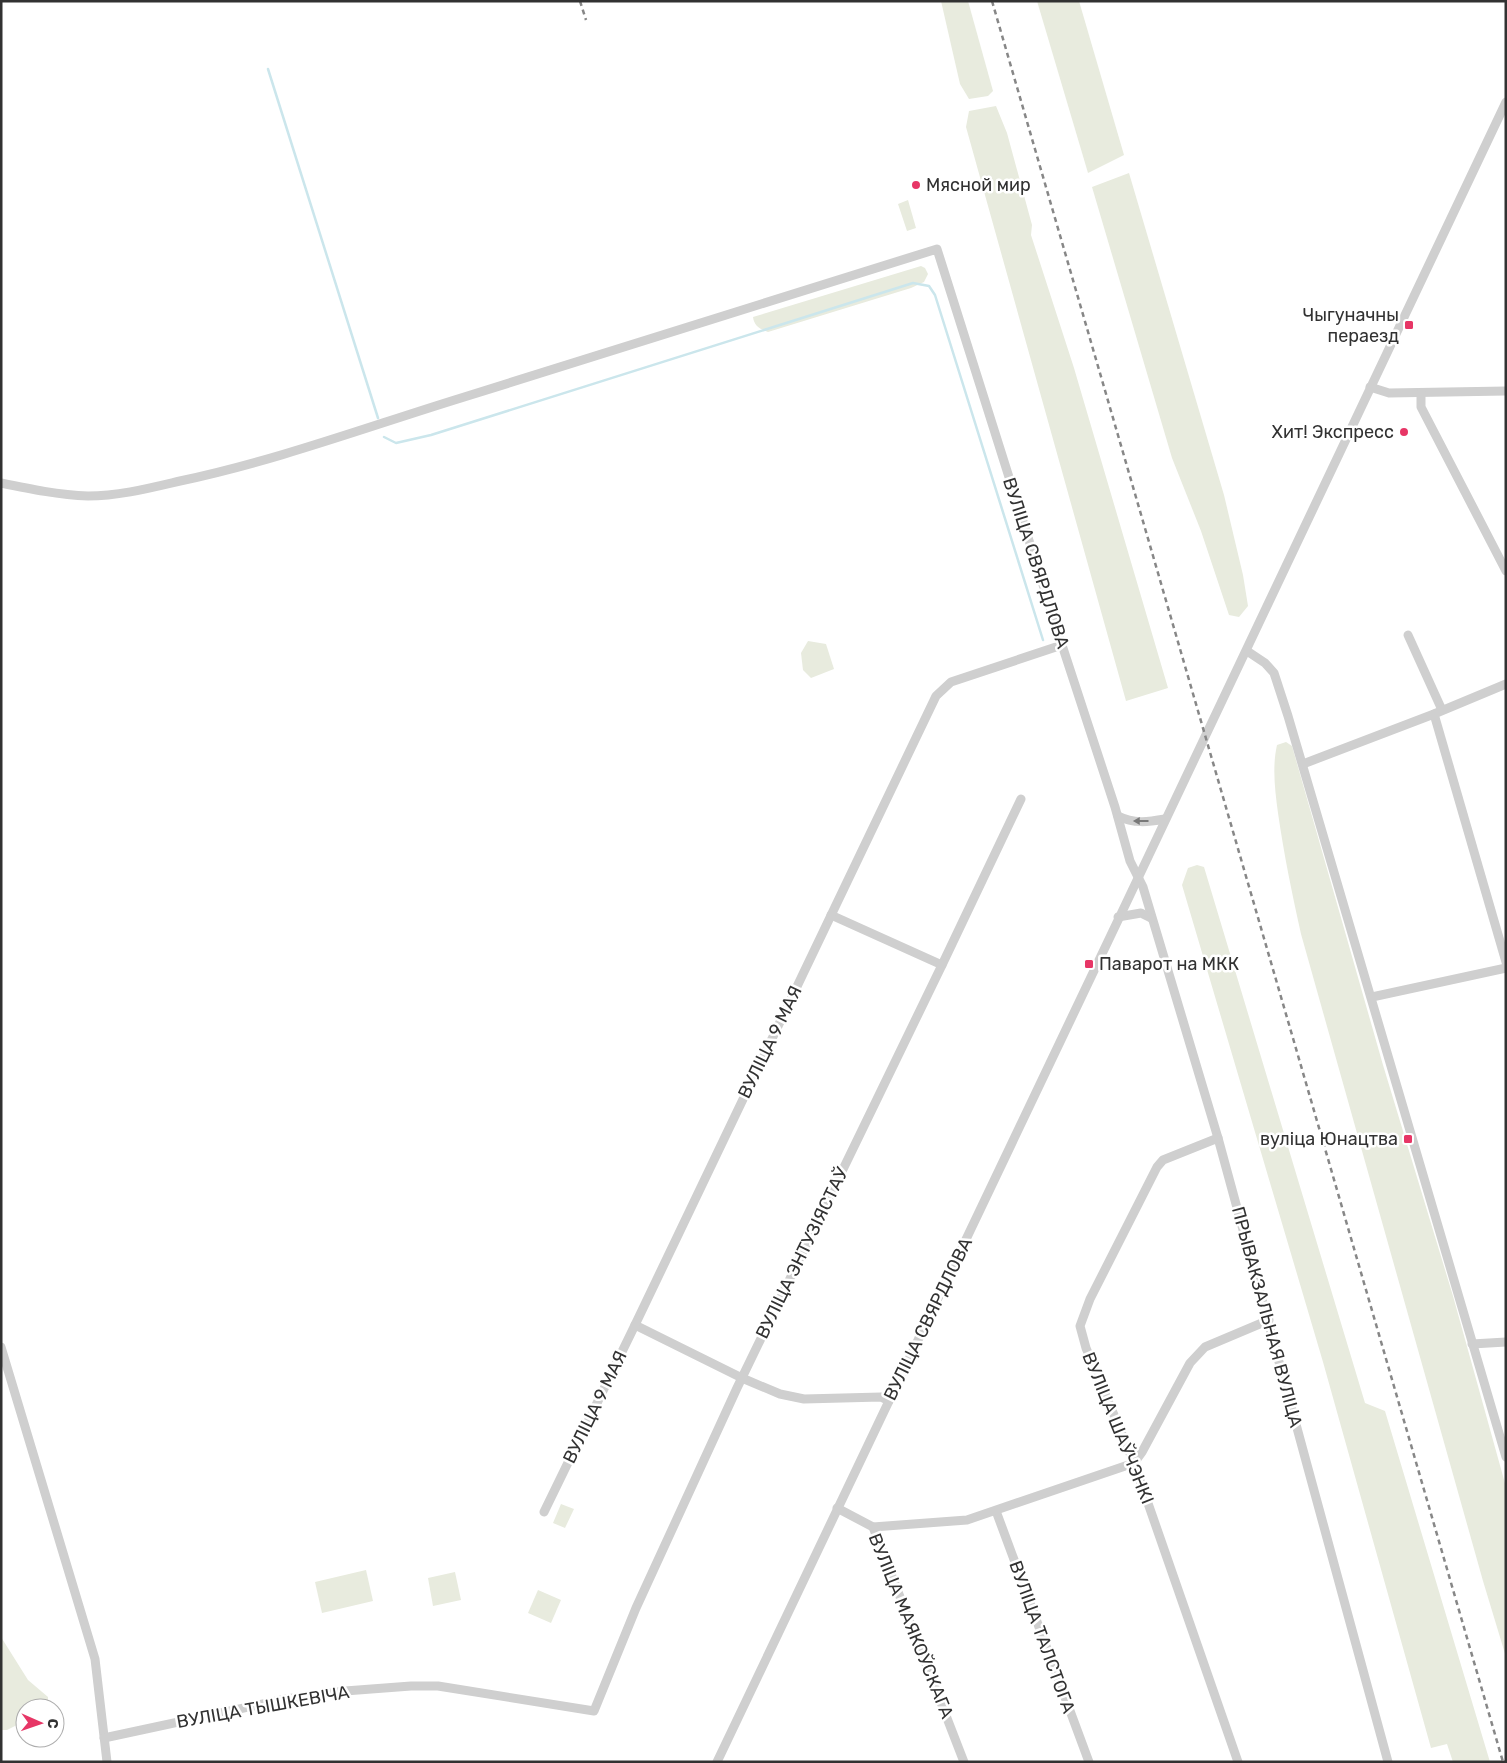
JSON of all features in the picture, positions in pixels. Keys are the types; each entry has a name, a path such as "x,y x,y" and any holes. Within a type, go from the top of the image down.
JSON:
{"street":[{"name":"ВУЛІЦА СВЯРДЛОВА","path":"717,1762 1138,875 1247,651 1506,102"},
{"name":"ВУЛІЦА СВЯРДЛОВА","path":"1,483 62,493 96,495 138,490 213,474 299,450 936,249 1118,816 1130,861 1138,875"},
{"path":"1370,387 1389,393 1506,391"},
{"path":"1421,393 1421,407 1506,571"},
{"path":"1408,635 1438,712 1506,962"},
{"name":"ВУЛІЦА 9 МАЯ","path":"544,1512 936,696 951,682 1062,645"},
{"path":"1247,651 1266,662 1274,673 1372,997 1506,1457"},
{"path":"1302,764 1506,684"},
{"name":"ВУЛІЦА ЭНТУЗІЯСТАЎ","path":"594,1711 636,1608 742,1378 1021,799"},
{"path":"1118,816 1129,821 1139,822 1165,819"},
{"name":"ПРЫВАКЗАЛЬНАЯ ВУЛІЦА","path":"1138,875 1218,1138 1388,1762"},
{"path":"1118,917 1141,913 1151,918"},
{"path":"831,915 942,964"},
{"path":"1372,997 1506,968"},
{"name":"ВУЛІЦА ШАЎЧЭНКІ","path":"1218,1138 1163,1160 1157,1167 1090,1299 1080,1326 1086,1348 1134,1463 1238,1762"},
{"path":"873,1528 967,1520 996,1512 1134,1463 1142,1452 1190,1363 1200,1352 1205,1347 1269,1320"},
{"path":"635,1325 742,1378 780,1394 804,1399 881,1397 889,1401"},
{"path":"1472,1344 1506,1342"},
{"path":"1,1347 95,1659 107,1762"},
{"name":"ВУЛІЦА МАЯКОЎСКАГА","path":"837,1508 873,1528 964,1762"},
{"name":"ВУЛІЦА ТАЛСТОГА","path":"996,1512 1089,1762"},
{"name":"ВУЛІЦА ТЫШКЕВІЧА","path":"104,1738 286,1699 345,1690 411,1686 438,1686 594,1711"}],"shaded area":[{"path":"941,1 968,1 993,91 988,96 969,99 960,84"},
{"path":"1037,1 1079,1 1124,155 1088,173"},
{"path":"996,106 1007,133 1032,225 1031,235 1074,368 1168,688 1126,701 966,127 969,111"},
{"path":"1129,173 1224,495 1243,575 1248,606 1239,617 1229,615 1201,531 1172,458 1092,187"},
{"path":"908,200 916,228 907,231 898,204"},
{"path":"921,266 925,268 928,274 924,282 911,288 768,332 758,327 753,317"},
{"path":"808,641 826,644 834,669 811,678 803,670 801,653"},
{"path":"1286,742 1292,746 1383,1065 1453,1296 1506,1487 1506,1657 1301,934 1291,889 1275,788 1274,770 1277,745"},
{"path":"1197,865 1204,867 1365,1403 1385,1411 1490,1762 1453,1762 1447,1744 1431,1748 1323,1362 1182,885 1188,868"},
{"path":"561,1504 574,1509 565,1528 553,1523"},
{"path":"366,1570 373,1601 322,1613 315,1582"},
{"path":"455,1572 461,1600 433,1606 428,1578"},
{"path":"538,1590 561,1600 551,1623 528,1613"},
{"path":"1,1637 28,1680 48,1698 15,1698 15,1726 7,1730 1,1730"}],"waterway":[{"path":"268,69 378,418"},
{"path":"384,437 396,443 431,435 913,283 929,286 935,295 1043,640"}],"railway":[{"path":"580,1 586,20"},
{"path":"992,1 1503,1762"}],"place":[{"name":"Мясной мир","path":"916,185"},
{"name":"Чыгуначны пераезд","path":"1409,325"},
{"name":"Хит! Экспресс","path":"1404,432"},
{"name":"Паварот на МКК","path":"1089,964"},
{"name":"вуліца Юнацтва","path":"1408,1139"}]}
